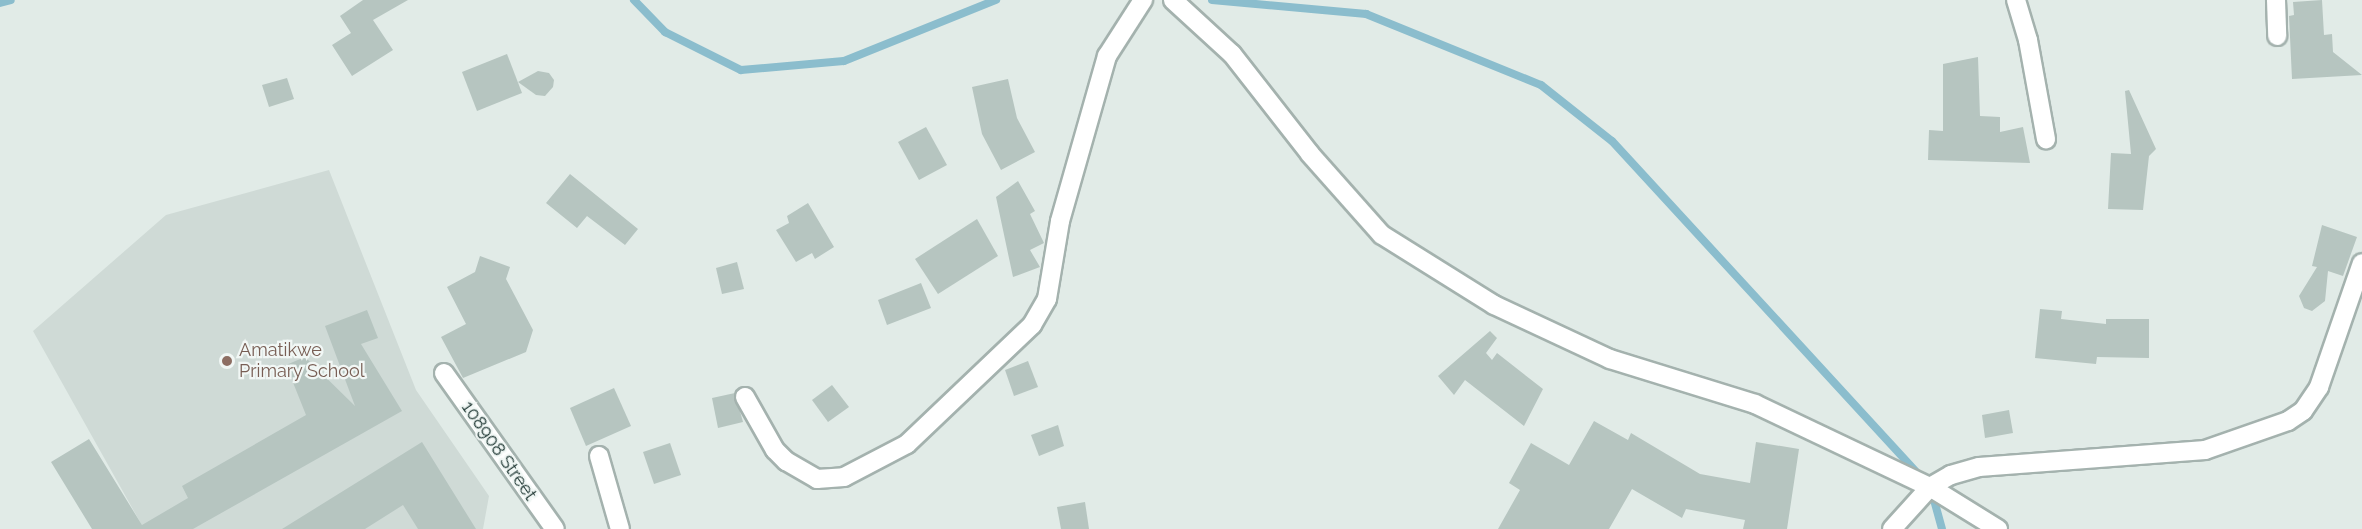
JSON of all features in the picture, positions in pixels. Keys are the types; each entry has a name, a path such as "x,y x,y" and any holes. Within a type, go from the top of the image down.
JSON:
{"street":[{"path":"745,397 775,450 786,461 817,479 844,477 907,444 1032,325 1047,299 1060,221 1107,56 1143,0"},
{"path":"1173,0 1232,54 1310,154 1390,240 1494,305 1610,359 1755,404 1930,487 1998,529"},
{"path":"2016,0 2028,40 2046,140"},
{"path":"2276,0 2277,36"},
{"path":"1893,529 1930,487 1952,475 1980,467 2205,450 2288,421 2303,411 2319,387 2362,263"},
{"name":"108908 Street","path":"444,373 555,529"},
{"path":"599,456 620,529"}],"shaded area":[{"name":"Amatikwe Primary School","path":"329,170 416,390 489,496 483,529 144,529 33,331 166,215"}],"building":[{"path":"363,0 408,0 373,20 393,50 352,76 332,45 351,33 340,16"},
{"path":"2322,0 2324,35 2332,34 2333,52 2362,75 2292,79 2289,16 2294,15 2293,2"},
{"path":"507,54 522,93 477,111 462,72"},
{"path":"1978,57 1980,116 2000,117 2000,132 2023,127 2030,163 1928,160 1929,130 1943,131 1943,64"},
{"path":"538,71 549,73 554,80 553,87 545,96 536,95 518,82"},
{"path":"287,78 294,99 269,107 262,85"},
{"path":"1008,79 1017,118 1035,152 1001,170 982,134 972,87"},
{"path":"2129,90 2156,149 2149,156 2143,210 2108,209 2111,153 2131,154 2125,91"},
{"path":"926,127 947,165 919,180 898,142"},
{"path":"570,174 638,229 625,245 587,216 577,228 546,203"},
{"path":"1018,181 1035,211 1030,214 1044,243 1030,250 1040,267 1013,277 996,197"},
{"path":"808,203 834,247 815,259 812,253 796,262 776,230 789,223 787,216"},
{"path":"977,219 998,256 938,294 915,259"},
{"path":"2322,225 2357,237 2343,276 2328,271 2325,301 2312,311 2304,308 2299,296 2317,267 2312,266"},
{"path":"480,256 510,267 506,279 533,330 526,352 463,378 441,337 466,324 447,287 475,272"},
{"path":"737,262 744,289 722,294 716,268"},
{"path":"921,283 931,308 887,325 878,300"},
{"path":"2040,309 2062,311 2061,319 2106,324 2106,319 2149,319 2149,358 2097,357 2096,364 2035,358"},
{"path":"367,310 378,338 361,344 402,411 193,529 92,529 51,462 89,439 142,525 188,498 182,486 306,415 286,365 305,357 355,406 325,326"},
{"path":"1490,331 1497,338 1486,353 1492,360 1497,353 1543,389 1524,426 1465,380 1454,395 1438,376"},
{"path":"1028,361 1038,387 1014,396 1005,370"},
{"path":"832,385 849,407 828,422 812,400"},
{"path":"614,388 631,426 586,446 570,408"},
{"path":"735,393 743,422 718,428 712,398"},
{"path":"2009,410 2013,433 1985,438 1982,415"},
{"path":"1594,421 1628,440 1631,433 1700,474 1750,483 1756,442 1799,449 1787,529 1743,529 1745,520 1686,509 1682,518 1632,489 1609,529 1498,529 1520,490 1509,483 1531,443 1569,465"},
{"path":"1058,425 1064,446 1039,456 1031,435"},
{"path":"422,442 476,529 418,529 403,505 365,529 282,529"},
{"path":"670,443 681,475 654,484 643,452"},
{"path":"1085,502 1089,529 1061,529 1057,507"}],"waterway":[{"path":"0,3 11,0"},
{"path":"634,0 665,32 741,70 844,61 996,0"},
{"path":"1212,0 1366,14 1541,85 1612,141 1923,479"},
{"path":"1931,489 1942,529"}],"place":[{"name":"Amatikwe Primary School","path":"227,361"}]}
